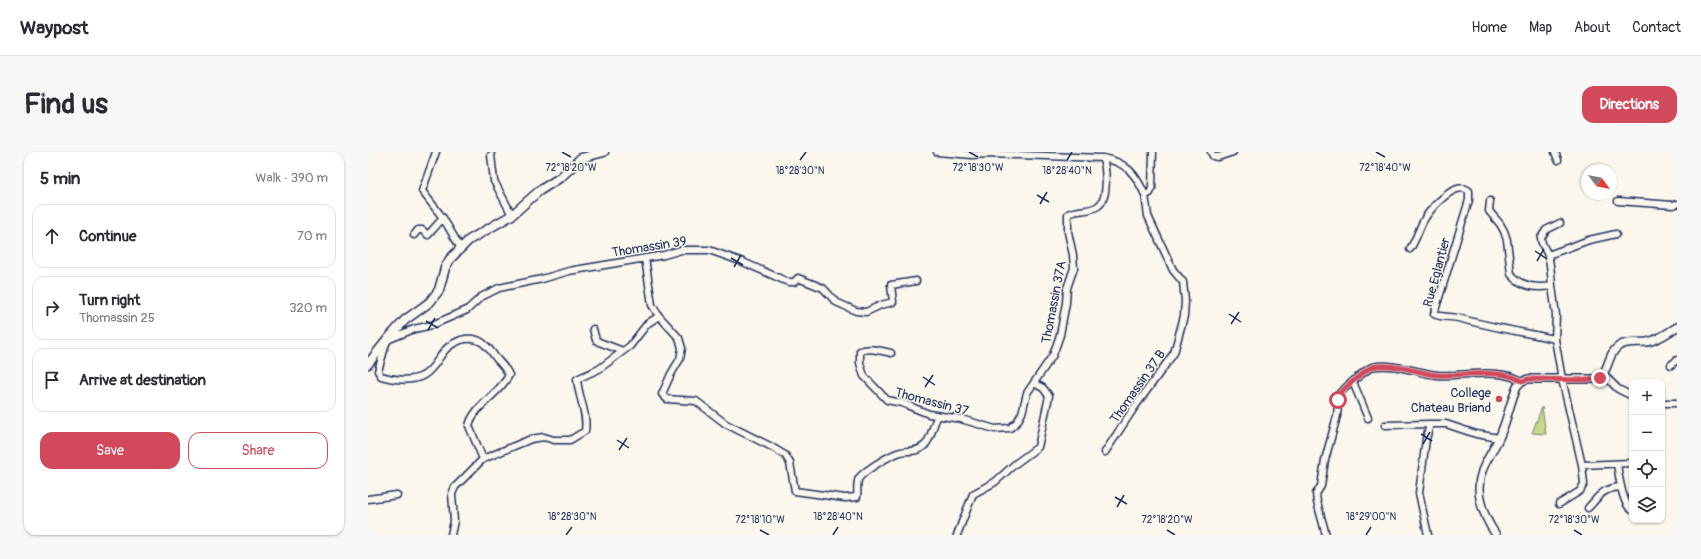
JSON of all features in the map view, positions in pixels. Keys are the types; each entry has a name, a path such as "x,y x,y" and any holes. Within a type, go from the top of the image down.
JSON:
{"main road":[{"path":"368,364 405,320 430,302 439,290 445,268 460,247 469,240 512,215 539,191 561,177 581,158 604,152"}],"street":[{"path":"436,152 422,191 443,218 460,247"},
{"path":"937,152 972,155 990,154 1103,158 1116,160 1133,173 1145,195 1150,193 1152,188 1153,152"},
{"path":"1211,152 1213,156 1218,157 1233,152"},
{"path":"1555,152 1558,160"},
{"path":"491,155 494,181 512,215"},
{"name":"Thomassin 37A","path":"1034,383 1053,355 1060,335 1066,303 1067,288 1074,268 1068,232 1068,214 1098,207 1102,203 1105,194 1105,168 1103,158"},
{"name":"Rue Eglantier","path":"1410,249 1417,238 1424,221 1435,206 1447,194 1459,187 1466,188 1469,191 1469,200 1434,314 1480,325 1555,339"},
{"name":"Thomassin 37 B","path":"1105,452 1134,408 1174,353 1184,316 1185,301 1183,282 1173,270 1148,216 1145,195"},
{"path":"1618,200 1673,205 1677,204"},
{"path":"1490,201 1489,210 1500,224 1507,240 1512,274 1514,278 1532,288 1552,286"},
{"path":"414,236 418,230 422,230 428,235 443,218"},
{"path":"1559,504 1580,491 1583,487 1582,465 1562,379 1555,339 1556,315 1548,255 1542,244 1541,238 1546,230 1560,223"},
{"path":"1548,255 1589,240 1616,234"},
{"name":"Thomassin 39","path":"387,340 414,329 432,325 467,310 481,297 499,288 542,279 569,271 645,258 681,250 709,250 743,262 788,282 794,282 798,278 823,288 836,302 856,311 866,312 881,305 894,302 891,285 916,281"},
{"path":"645,258 652,305 659,316 679,338 682,348 680,359 662,394 665,398 696,402 726,424 785,455 790,463 795,491 845,498 857,497 858,481 860,477 892,455 902,452 914,452 924,447 938,416"},
{"path":"451,535 454,522 452,494 455,487 483,459 531,439 544,437 554,440 570,440 584,431 586,424 577,379 600,369 630,346 647,324 659,316"},
{"path":"1496,535 1486,519 1481,501 1479,482 1482,471 1499,438 1509,413 1517,386 1522,381 1528,379 1597,379 1604,375 1614,351 1618,346 1646,342 1662,337 1677,327"},
{"path":"593,329 596,340 623,351"},
{"path":"387,340 378,370 381,376 387,378 416,378 423,376 431,370 446,349 467,338 477,339 486,344 509,375 505,384 476,412 470,421 470,426 483,459"},
{"name":"Thomassin 37","path":"891,353 882,350 867,349 860,351 860,363 864,376 887,400 902,403 917,410 938,416 961,419 994,429 1010,428 1017,422 1022,413 1027,393 1034,383"},
{"path":"1671,365 1677,360"},
{"path":"1326,535 1316,494 1322,486 1325,460 1337,416 1339,394 1372,367 1392,366 1437,375 1472,373 1514,377 1522,381"},
{"path":"1604,375 1618,389 1629,394"},
{"path":"1353,382 1368,418"},
{"path":"957,535 973,494 995,482 1015,464 1038,447 1049,396 1043,388 1034,383"},
{"path":"1665,403 1677,403"},
{"path":"1428,535 1419,493 1425,445 1430,424"},
{"path":"1385,425 1446,424 1476,434 1499,438"},
{"path":"1582,465 1629,463"},
{"path":"1617,464 1621,487 1629,508"},
{"path":"1588,508 1608,489 1621,487"},
{"path":"368,499 397,495"}],"green space":[{"path":"1542,407 1546,434 1532,433"}],"place":[{"name":"College Chateau Briand","path":"1499,399"}],"route":[{"path":"1338,400 1339,394 1372,367 1392,366 1437,375 1472,373 1514,377 1522,381 1528,379 1587,380 1600,378"}]}
